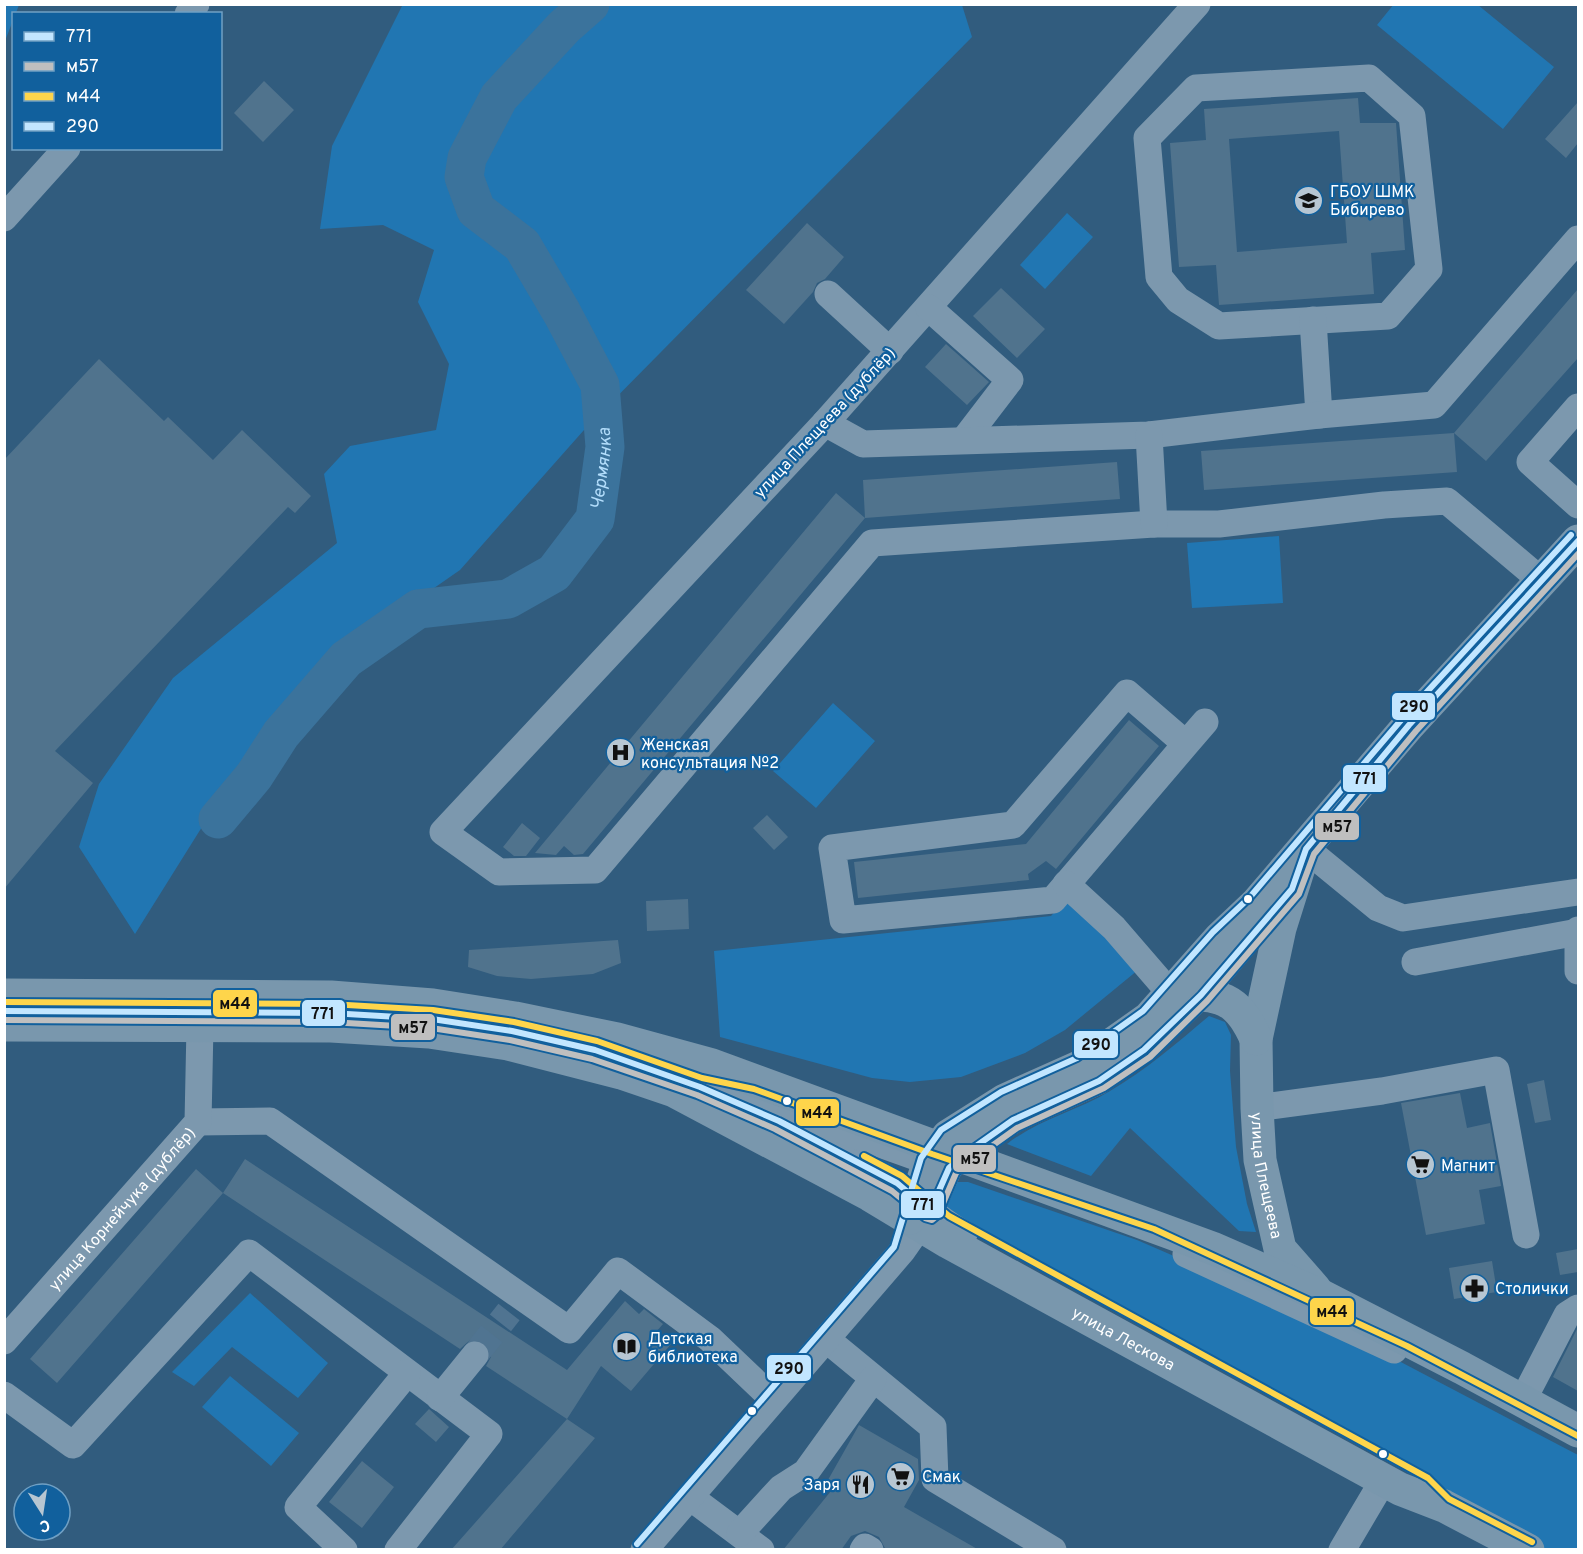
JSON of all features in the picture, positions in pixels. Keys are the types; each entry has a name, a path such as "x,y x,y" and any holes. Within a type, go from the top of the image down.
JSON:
{"main road":[{"name":"улица Плещеева","path":"916,1221 944,1159 948,1136 1005,1100 1081,1066 1186,994 1409,725 1543,582 1578,541"},
{"name":"улица Плещеева","path":"1306,849 1280,928 1256,1039 1257,1108 1260,1160 1280,1249 1320,1295"},
{"name":"улица Плещеева","path":"1186,994 1222,997 1235,1004 1248,1020 1256,1039"},
{"path":"4,995 331,997 433,1005 515,1018 617,1039 706,1076 944,1159 1212,1248 1320,1295 1578,1431"},
{"name":"улица Лескова","path":"4,1025 331,1026 429,1032 508,1044 621,1073 674,1091 916,1221 1384,1479 1444,1506 1528,1550"}],"street":[{"name":"улица Плещеева (дублёр)","path":"1154,524 872,543 595,870 499,872 443,832 825,423 1197,4"},
{"path":"1369,78 1412,116 1429,269 1388,316 1313,320 1219,326 1178,300 1159,277 1147,138 1196,88 1369,78"},
{"path":"4,218 65,150"},
{"path":"825,423 863,444 1149,435 1319,415 1434,405 1578,239"},
{"path":"828,294 890,351"},
{"path":"929,308 1010,380 964,440"},
{"path":"1313,320 1319,415"},
{"path":"1578,406 1530,462 1578,505"},
{"path":"1149,435 1154,524 1219,524 1384,505 1447,501 1543,582"},
{"path":"1186,744 1127,693 1013,825 832,848 843,920 1053,900 1205,722"},
{"path":"1306,849 1378,908 1403,918 1578,892"},
{"path":"1066,884 1186,994 1292,889"},
{"path":"1415,962 1578,931 1578,965"},
{"path":"4,1011 330,1013 432,1019 512,1031 706,1076 779,1121 897,1184 916,1221 964,1234 1416,1481 1444,1506"},
{"name":"улица Корнейчука (дублёр)","path":"4,1341 198,1122 200,1026"},
{"path":"1257,1108 1382,1091 1496,1070 1526,1235"},
{"path":"198,1122 270,1121 515,1304 569,1330 618,1271 710,1339 773,1399"},
{"path":"944,1159 1150,1237 1403,1354 1578,1446"},
{"path":"644,1550 826,1339 916,1221"},
{"path":"4,1395 73,1445 249,1253 489,1434 398,1550"},
{"path":"1523,1400 1567,1315 1578,1308"},
{"path":"826,1339 933,1427 935,1479 1053,1550"},
{"path":"440,1398 475,1355"},
{"path":"344,1550 298,1507 407,1373"},
{"path":"740,1533 780,1488 806,1472 873,1379"},
{"path":"1353,1546 1384,1479"},
{"path":"690,1497 761,1550"},
{"path":"863,1550 865,1547 870,1550"}],"shaded area":[{"path":"403,4 962,5 972,37 584,430 460,570 332,659 222,795 135,934 79,847 99,784 173,678 337,543 324,474 350,446 436,430 449,364 418,302 434,250 383,225 320,229 332,146"},
{"path":"1394,4 1478,5 1554,67 1503,129 1377,25"},
{"path":"4,5 19,5 16,12 12,12 12,23 5,41"},
{"path":"1067,213 1093,237 1045,289 1020,265"},
{"path":"1279,536 1283,603 1192,608 1187,543"},
{"path":"833,703 875,741 816,808 773,771"},
{"path":"1066,899 1138,970 1065,1030 1025,1053 961,1077 910,1082 872,1078 720,1037 714,951 1051,916"},
{"path":"1209,1016 1225,1022 1231,1035 1230,1071 1236,1147 1247,1204 1256,1232 1239,1231 1130,1128 1091,1176 1007,1144 1031,1128 1097,1098 1123,1083 1161,1056"},
{"path":"955,1182 968,1182 1137,1240 1220,1276 1357,1339 1578,1455 1578,1549 1546,1549 943,1216"},
{"path":"250,1293 328,1363 298,1398 232,1347 194,1386 172,1372"},
{"path":"230,1376 299,1433 271,1466 202,1407"}],"building":[{"path":"264,81 294,110 263,142 234,113"},
{"path":"1358,98 1360,123 1396,123 1405,250 1371,253 1374,294 1219,305 1216,265 1179,267 1170,143 1206,140 1204,109","holes":["1339,131 1347,243 1237,252 1229,139"]},
{"path":"1578,102 1578,143 1566,158 1545,139"},
{"path":"807,223 844,257 825,279 817,283 813,292 784,324 746,290"},
{"path":"1001,288 1045,329 1017,358 973,316"},
{"path":"1578,289 1578,358 1486,461 1454,433"},
{"path":"946,344 989,382 967,405 925,367"},
{"path":"99,359 164,421 168,417 213,460 242,430 311,496 295,513 288,507 55,751 93,783 4,889 4,460"},
{"path":"1454,433 1457,472 1204,490 1201,451"},
{"path":"1117,462 1120,499 865,518 863,480"},
{"path":"836,493 865,518 583,854 574,855 564,846 556,855 535,853"},
{"path":"1129,720 1159,746 1056,869 1046,861 1028,874 1029,880 858,898 854,862 1026,844"},
{"path":"767,815 788,837 774,850 753,828"},
{"path":"522,823 540,838 526,856 514,856 503,847"},
{"path":"688,899 689,929 647,931 646,901"},
{"path":"618,940 621,963 593,974 531,979 497,976 468,967 469,950"},
{"path":"1544,1080 1551,1120 1535,1123 1527,1084"},
{"path":"1460,1093 1467,1128 1490,1123 1501,1186 1479,1190 1485,1224 1426,1235 1401,1103"},
{"path":"245,1159 567,1370 625,1301 639,1314 644,1309 663,1324 656,1332 671,1344 631,1391 601,1366 567,1419 486,1366 491,1357 484,1342 470,1340 460,1349 223,1193"},
{"path":"196,1169 223,1193 57,1383 30,1359"},
{"path":"1578,1249 1578,1272 1560,1275 1556,1253"},
{"path":"1492,1261 1497,1292 1454,1299 1449,1268"},
{"path":"1578,1327 1578,1391 1553,1377"},
{"path":"429,1409 449,1427 436,1442 415,1424"},
{"path":"567,1419 595,1438 500,1550 451,1550"},
{"path":"859,1425 918,1459 919,1480 904,1507 979,1550 886,1550 879,1537 865,1531 851,1536 841,1550 783,1550 831,1491 824,1487"},
{"path":"362,1461 394,1487 362,1528 329,1502"}],"waterway":[{"name":"Чермянка","path":"218,819 254,776 281,734 346,659 418,609 508,599 554,573 595,519 605,447 600,385 562,313 522,245 476,210 464,177 467,158 499,97 564,27 590,4"}],"tunnel":[{"path":"475,1355 509,1312"}],"transit line":[{"name":"290","path":"637,1544 894,1247 921,1158 941,1130 1001,1092 1077,1058 1143,1011 1213,932 1250,897 1402,719 1571,535"},
{"name":"771","path":"4,1011 330,1013 432,1019 512,1031 595,1050 700,1087 779,1121 897,1183 930,1211 949,1168 962,1156 1013,1120 1099,1081 1144,1050 1201,995 1292,889 1306,849 1409,725 1578,541"},
{"name":"м57","path":"4,1020 330,1022 431,1028 510,1040 592,1059 697,1095 775,1129 892,1191 925,1218 932,1220 938,1215 956,1173 968,1163 1017,1128 1104,1088 1150,1057 1207,1001 1299,894 1314,854 1416,731 1578,554"},
{"name":"м44","path":"4,1002 330,1004 433,1010 514,1022 597,1041 702,1078 754,1089 932,1154 1154,1229 1407,1346 1578,1436"},
{"name":"м44","path":"864,1156 902,1176 949,1216 1428,1478 1449,1499 1532,1542"}],"place":[{"name":"ГБОУ ШМК Бибирево","path":"1309,200"},
{"name":"Женская консультация №2","path":"620,753"},
{"name":"Магнит","path":"1420,1165"},
{"name":"Столички","path":"1474,1288"},
{"name":"Детская библиотека","path":"627,1347"},
{"name":"Смак","path":"901,1476"},
{"name":"Заря","path":"861,1484"}]}
